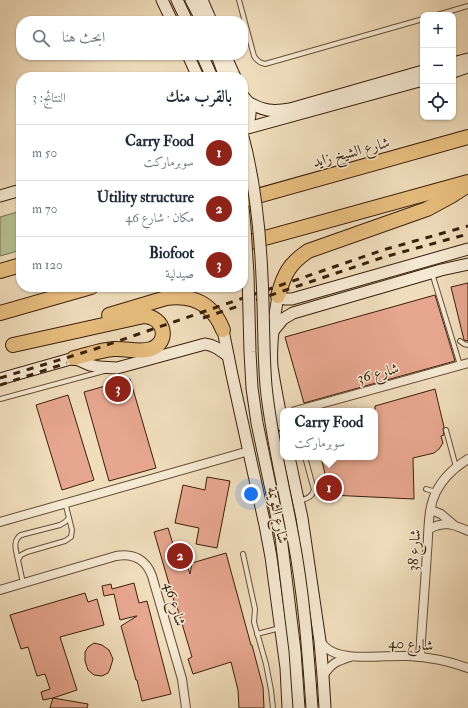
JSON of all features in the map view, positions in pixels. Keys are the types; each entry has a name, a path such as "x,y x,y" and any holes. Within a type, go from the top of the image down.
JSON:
{"highway":[{"name":"شارع الشيخ زايد","path":"248,199 468,137"},
{"path":"248,243 468,183"},
{"path":"278,296 285,274 291,265 308,251 427,209 451,196 468,183"},
{"path":"0,271 16,266"},
{"path":"0,313 74,292"},
{"path":"7,347 175,296 201,302 215,314 223,330"},
{"path":"7,347 144,316 154,318 158,321 163,330 162,340 159,344 150,349 143,351 122,349 108,350 74,358"}],"street":[{"path":"162,0 170,16"},
{"path":"177,0 185,16"},
{"path":"192,0 200,16"},
{"path":"202,0 209,16"},
{"path":"456,62 468,59"},
{"path":"190,60 196,72"},
{"path":"204,60 210,72"},
{"path":"219,60 223,72"},
{"path":"228,60 233,72"},
{"path":"456,71 468,68"},
{"path":"248,100 258,108 279,111 420,73"},
{"path":"248,131 420,81"},
{"path":"248,104 251,114 248,125"},
{"path":"248,159 259,226 262,277 263,351 270,421 294,537 303,601 312,708"},
{"path":"0,196 16,191"},
{"path":"280,409 272,367 273,331 278,296 285,299 295,299 468,248"},
{"path":"273,331 283,319 293,313 468,264"},
{"path":"248,267 252,388 257,423 281,537 295,651 299,708"},
{"name":"شارع الثويمة","path":"223,330 263,511 286,668 288,708"},
{"path":"0,379 74,358 86,364 99,367 117,368 208,344 216,347 228,356"},
{"name":"شارع 36","path":"306,408 464,364"},
{"name":"شارع 36","path":"279,403 286,408"},
{"path":"0,522 65,502 249,451"},
{"name":"شارع 38","path":"420,657 432,504 436,492 443,482 456,468 468,459"},
{"name":"شارع الثويمة","path":"290,460 305,535 320,641 325,708"},
{"path":"263,511 273,517 283,518 291,513 298,501"},
{"path":"431,510 441,514 454,525 468,531"},
{"path":"429,529 444,524 454,525"},
{"path":"268,543 276,530 285,527 294,528 305,535"},
{"name":"شارع 46","path":"0,590 121,555 133,556 143,562 147,566 152,576 182,679 186,708"},
{"name":"شارع 40","path":"320,641 327,648 336,653 351,656 420,657 447,661 468,668"},
{"name":"شارع 40","path":"323,676 333,663 351,656"}],"lane":[{"path":"239,0 243,16"},
{"path":"447,12 468,6"},
{"path":"248,34 254,56 261,63 265,64 420,20"},
{"path":"432,273 464,364"},
{"path":"460,341 468,345"},
{"path":"0,399 117,368"},
{"path":"446,430 456,468"},
{"path":"298,501 310,497 314,490 306,460"},
{"path":"426,489 436,492"},
{"path":"18,560 24,553 68,539 70,537 72,530 65,502"},
{"path":"23,583 15,547 15,543 19,537 60,525 69,518"},
{"path":"243,554 255,609 254,622 266,664 273,708"},
{"path":"257,634 280,628"}],"green space":[{"path":"16,212 16,251 0,256 0,217"}],"building":[{"path":"468,283 468,341 464,340 451,287"},
{"path":"435,295 455,361 304,403 285,337"},
{"path":"130,379 156,468 109,481 84,392"},
{"path":"435,389 444,427 444,435 441,436 443,443 434,453 413,458 414,499 330,495 322,460 378,460 378,408 375,408 375,406"},
{"path":"68,395 94,480 62,490 36,405"},
{"path":"207,477 230,481 217,548 196,544 199,528 175,523 183,485 205,490"},
{"path":"168,528 176,554 183,553 190,574 192,563 226,553 263,687 264,708 239,708 238,690 231,662 193,674 188,659 192,657 154,532"},
{"path":"134,583 139,603 147,601 171,694 142,701 121,626 137,616 120,620 114,594 104,596 102,586 111,584 112,589"},
{"path":"85,593 88,602 97,599 104,625 60,637 77,690 43,700 41,692 50,689 45,674 37,676 28,647 21,649 10,615"},
{"path":"94,643 102,645 109,650 113,659 108,673 102,676 94,675 88,670 85,661 85,652 88,647"},
{"path":"53,698 88,704 87,708 50,708"}],"railway":[{"path":"0,378 95,349 383,250 468,226"},
{"path":"203,318 384,257 468,234"},
{"path":"0,385 67,363"}],"place":[{"name":"Biofoot","path":"118,389"},
{"name":"Carry Food","path":"329,488"},
{"name":"Utility structure","path":"180,556"}]}
